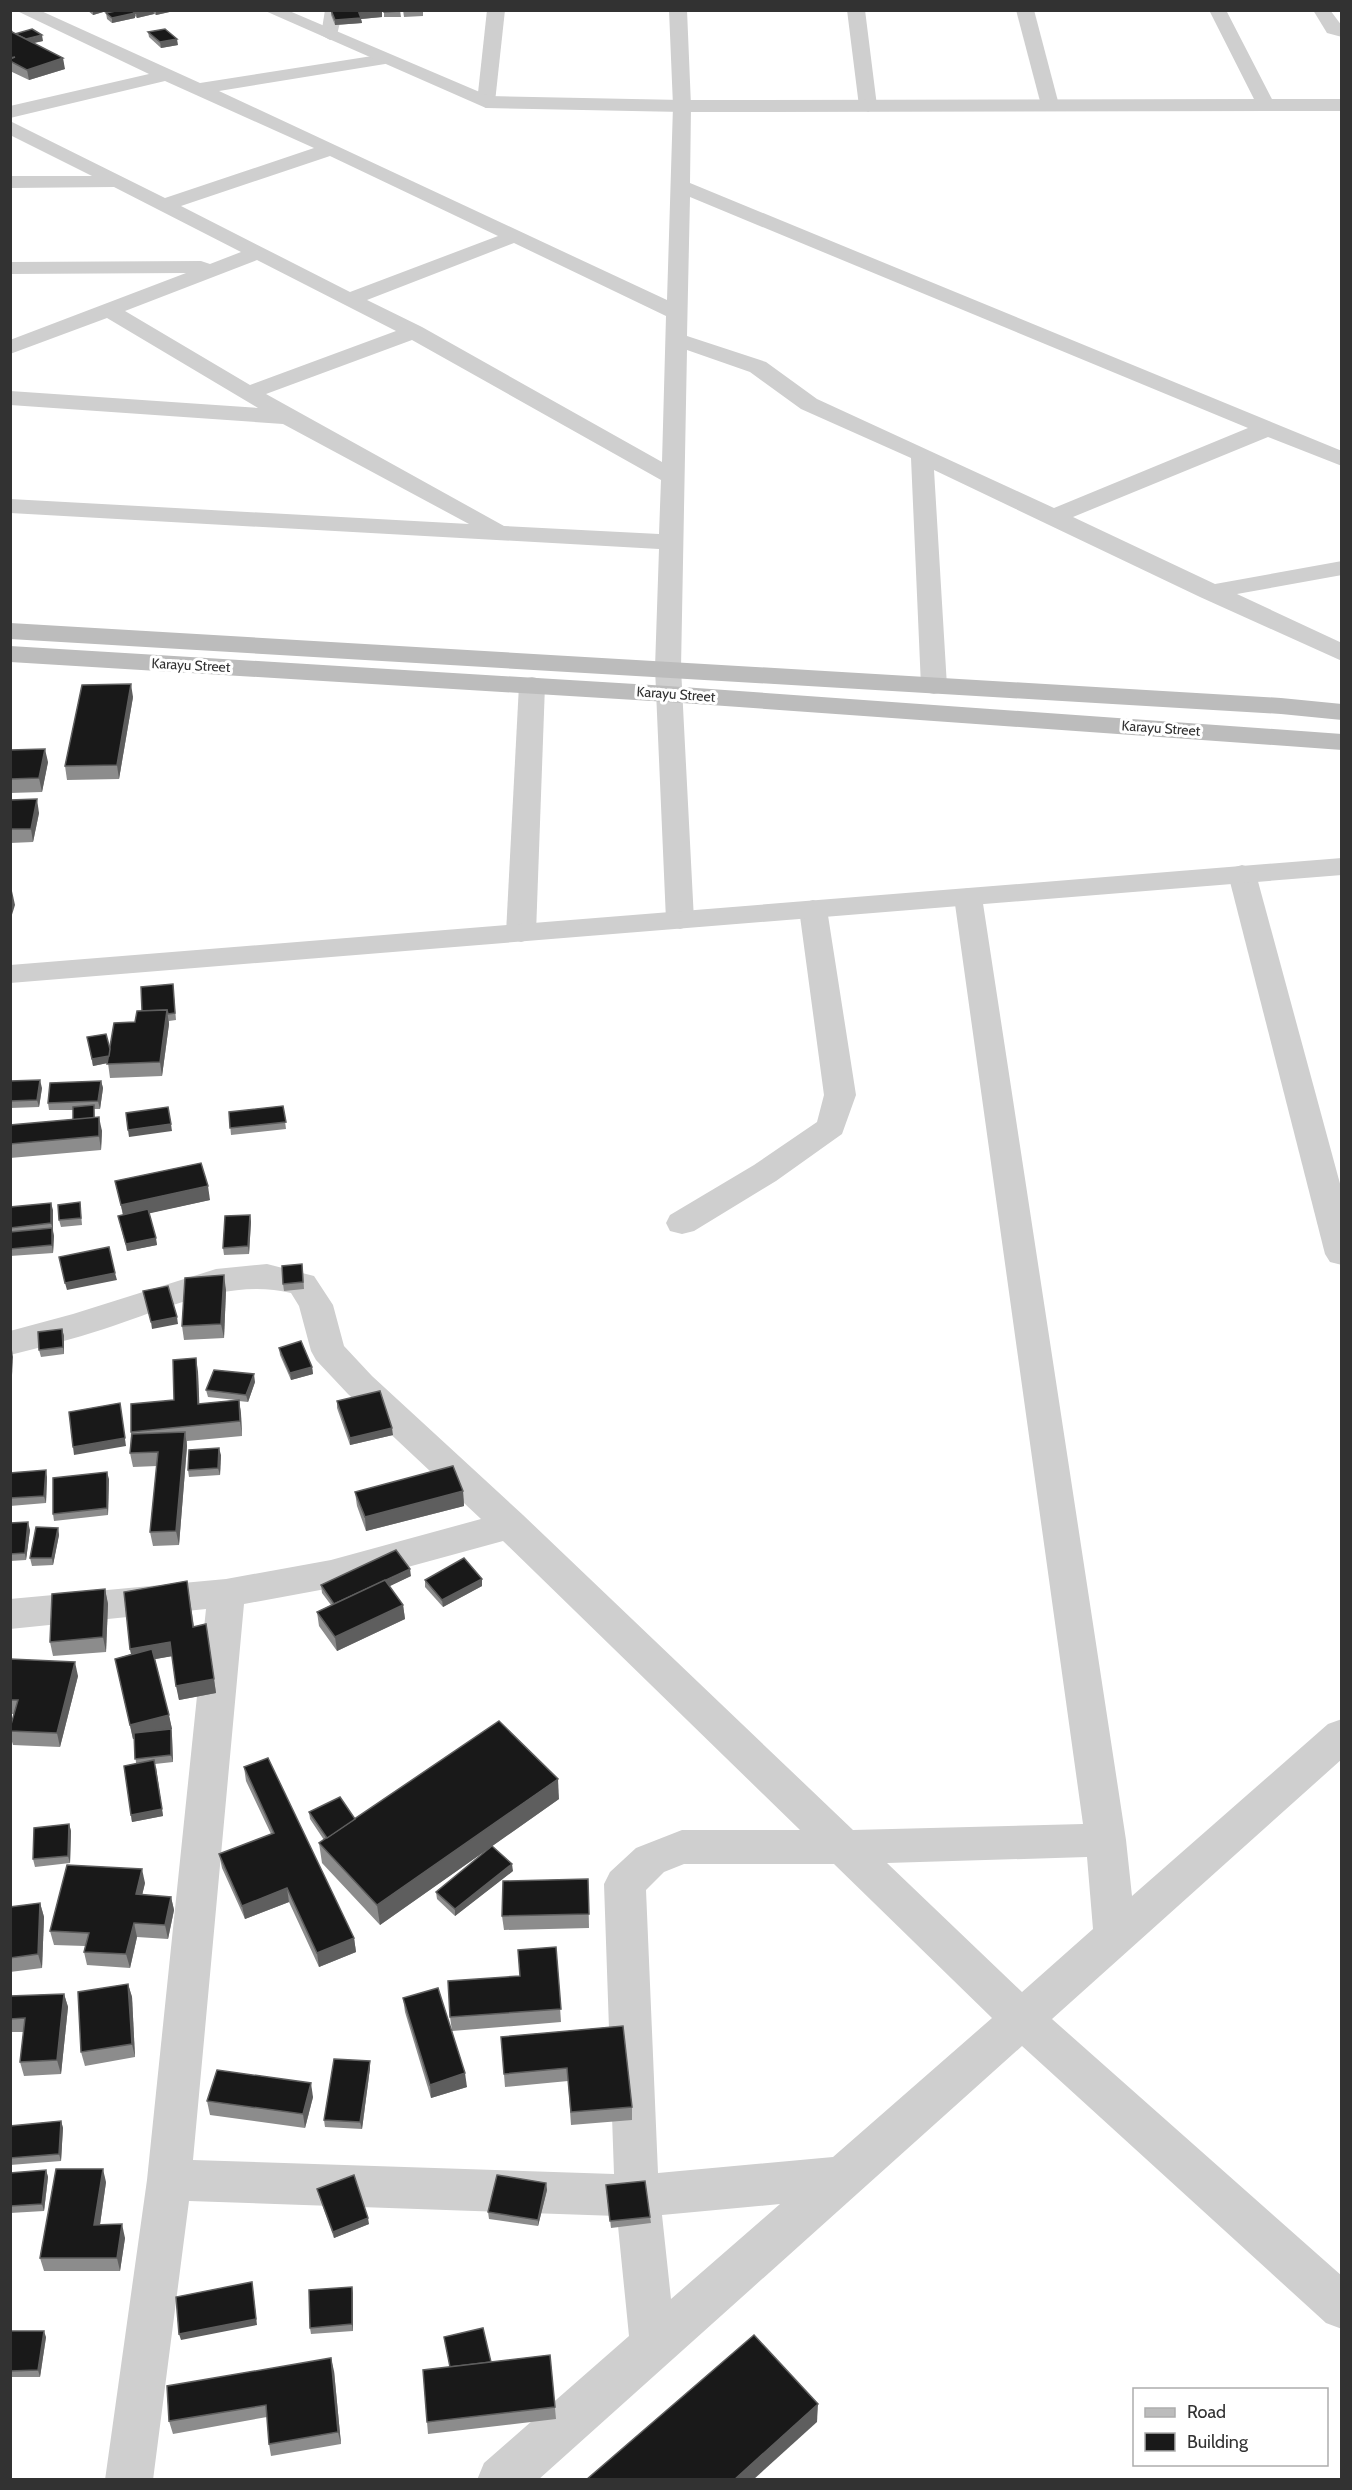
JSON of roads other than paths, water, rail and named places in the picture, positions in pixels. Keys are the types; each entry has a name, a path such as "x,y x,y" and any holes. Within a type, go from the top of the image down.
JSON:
{"main road":[{"name":"Karayu Street","path":"10,631 668,681 1341,742"},
{"name":"Karayu Street","path":"10,654 532,685 668,681 934,686 1281,706 1341,712"}],"street":[{"path":"23,10 331,149 677,313"},
{"path":"271,10 486,102 682,106 1341,105"},
{"path":"330,34 334,10"},
{"path":"486,102 496,10"},
{"path":"678,10 682,106 668,681 680,920"},
{"path":"856,10 868,106"},
{"path":"1025,10 1050,105"},
{"path":"1217,10 1266,105"},
{"path":"1321,10 1334,29 1341,32"},
{"path":"199,89 385,59"},
{"path":"10,112 168,75"},
{"path":"10,127 414,332 672,477"},
{"path":"163,205 331,149"},
{"path":"10,182 118,182"},
{"path":"680,186 1341,459"},
{"path":"350,299 515,236"},
{"path":"10,348 258,252"},
{"path":"10,268 221,267"},
{"path":"108,310 288,417 502,532"},
{"path":"249,393 414,332"},
{"path":"676,339 758,367 809,404 922,454 1341,653"},
{"path":"10,398 288,417"},
{"path":"1053,517 1269,428"},
{"path":"922,454 934,686"},
{"path":"10,506 670,542"},
{"path":"1209,592 1341,567"},
{"path":"521,933 532,685"},
{"path":"10,974 1341,866"},
{"path":"1242,874 1341,1254"},
{"path":"968,897 1106,1840 1115,1936"},
{"path":"682,1223 765,1173 831,1127 840,1095 813,909"},
{"path":"10,1343 79,1325 216,1281 267,1276 302,1284 316,1305 328,1351 360,1385 510,1525 1022,2019 1341,2307"},
{"path":"10,1614 226,1593 331,1574 510,1525"},
{"path":"129,2480 169,2180 226,1593"},
{"path":"501,2480 653,2342 844,2177 1341,1735"},
{"path":"653,2342 638,2196 625,1884 650,1860 682,1847 845,1847 1106,1840"},
{"path":"169,2180 638,2196 844,2177"}]}
